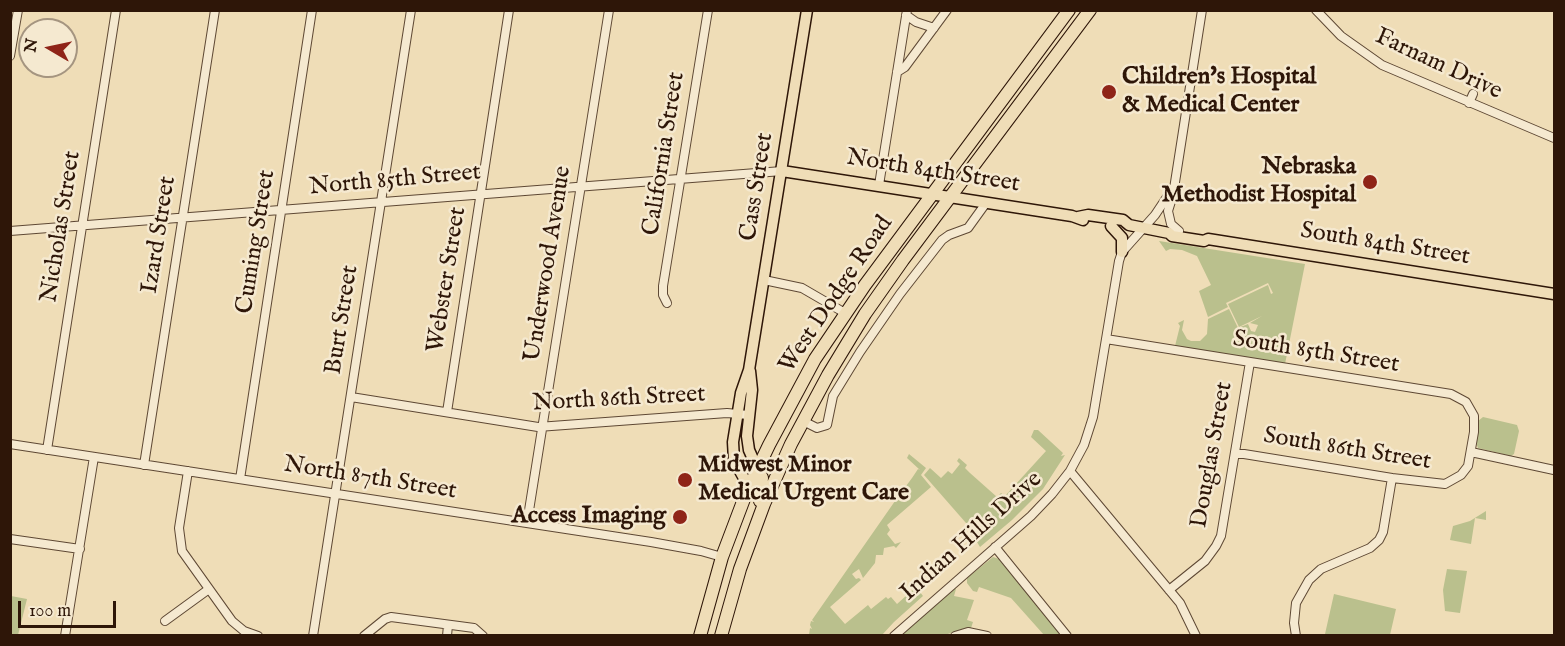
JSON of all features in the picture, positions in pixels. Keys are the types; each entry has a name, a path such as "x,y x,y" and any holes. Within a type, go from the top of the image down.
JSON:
{"highway":[{"name":"West Dodge Road","path":"700,636 722,556 747,491 804,379 845,313 1069,10"},
{"name":"West Dodge Road","path":"721,636 740,568 759,516 784,458 833,367 876,297 1090,10"},
{"path":"757,468 762,481 759,516"}],"main road":[{"name":"Cass Street","path":"747,491 746,482 733,458 743,414 752,390 749,370 807,10"},
{"name":"North 84th Street","path":"782,171 1078,217 1088,222 1123,228 1129,225"},
{"name":"North 84th Street","path":"1078,217 1088,215 1123,220 1129,225 1170,232"},
{"path":"1111,226 1122,238 1122,252"},
{"name":"South 84th Street","path":"1170,232 1554,294"},
{"name":"Cass Street","path":"743,414 748,445 757,468"}],"street":[{"path":"10,56 18,10"},
{"name":"Nicholas Street","path":"47,450 116,10"},
{"name":"Izard Street","path":"144,465 215,10"},
{"name":"Cuming Street","path":"240,479 312,10"},
{"name":"Burt Street","path":"313,636 411,10"},
{"name":"Webster Street","path":"447,412 509,10"},
{"name":"Underwood Avenue","path":"527,523 609,10"},
{"name":"California Street","path":"667,303 663,295 663,286 708,10"},
{"path":"897,72 905,68 947,10"},
{"path":"1170,232 1169,217 1173,188 1202,10"},
{"name":"Farnam Drive","path":"1316,10 1341,36 1382,65 1554,138"},
{"path":"907,13 918,23 934,28"},
{"path":"879,185 907,13"},
{"path":"1469,103 1473,94"},
{"name":"North 85th Street","path":"10,231 782,171"},
{"path":"1122,252 1164,204 1173,188"},
{"path":"803,421 818,428 827,425 833,396 900,294 942,240 968,228 986,202"},
{"name":"Indian Hills Drive","path":"894,636 1045,502 1070,471 1084,445 1093,417 1122,252"},
{"path":"764,280 802,288 845,313"},
{"name":"South 85th Street","path":"1106,339 1455,395 1466,402 1474,416 1475,426 1471,452"},
{"name":"Douglas Street","path":"1169,590 1205,561 1216,546 1222,529 1250,362"},
{"name":"North 86th Street","path":"351,397 543,427 743,414"},
{"name":"North 87th Street","path":"10,444 693,549 722,556"},
{"path":"1471,452 1554,470"},
{"name":"South 86th Street","path":"1235,454 1439,484 1449,483 1464,472 1471,452"},
{"path":"65,636 94,457"},
{"path":"188,471 179,528 180,543 184,554 236,625 258,636"},
{"path":"1070,471 1169,590 1185,611 1196,636"},
{"path":"1296,636 1295,610 1301,591 1309,579 1321,569 1370,548 1379,540 1383,532 1392,478"},
{"path":"10,538 80,549"},
{"path":"995,547 1067,636"},
{"path":"165,621 209,589"},
{"path":"364,636 389,617 476,629 483,636"},
{"path":"971,632 976,623"},
{"path":"447,636 448,625"},
{"path":"956,635 971,632 987,636"}],"green space":[{"path":"1159,241 1305,264 1285,364 1175,346 1180,326 1178,323 1184,320 1182,330 1187,339 1200,341 1207,334 1208,319 1229,309 1238,328 1248,324 1251,331 1255,332 1258,325 1250,323 1262,316 1239,327 1228,304 1268,285 1271,294 1273,293 1268,283 1226,303 1228,307 1208,317 1199,291 1211,285 1197,256 1182,250 1166,251"},
{"path":"1483,417 1517,425 1519,431 1514,454 1511,456 1478,448 1476,443 1478,421"},
{"path":"1034,430 1038,430 1063,453 1061,456 1065,455 1043,489 1012,520 980,547 977,542 980,539 924,475 930,468 941,478 948,471 952,474 960,464 957,461 959,458 967,465 965,468 997,497 1001,493 1005,496 1046,451 1031,437"},
{"path":"909,454 926,468 921,475 931,487 887,525 890,530 887,534 895,544 901,542 896,548 894,546 884,548 883,555 876,555 875,563 863,578 859,569 852,574 856,579 861,580 830,607 845,624 868,605 871,609 886,597 888,599 891,597 897,604 916,587 923,596 882,635 809,635 810,628 812,629 811,621 814,622 812,620 902,491 905,493 903,490 918,469 920,470 907,458"},
{"path":"1486,511 1486,520 1475,518 1471,544 1450,540 1453,526 1470,521"},
{"path":"993,557 999,559 1061,635 1044,635 1011,598 979,587 977,592 973,591 967,583 967,578"},
{"path":"1447,569 1467,571 1460,613 1445,611 1443,590"},
{"path":"954,588 956,589 954,596 974,600 967,620 973,622 971,628 945,635 901,636"},
{"path":"1334,594 1396,609 1390,635 1325,634"},
{"path":"11,596 27,599 18,635 11,635"}],"place":[{"name":"Children's Hospital & Medical Center","path":"1109,92"},
{"name":"Nebraska Methodist Hospital","path":"1370,182"},
{"name":"Midwest Minor Medical Urgent Care","path":"685,480"},
{"name":"Access Imaging","path":"680,517"}]}
